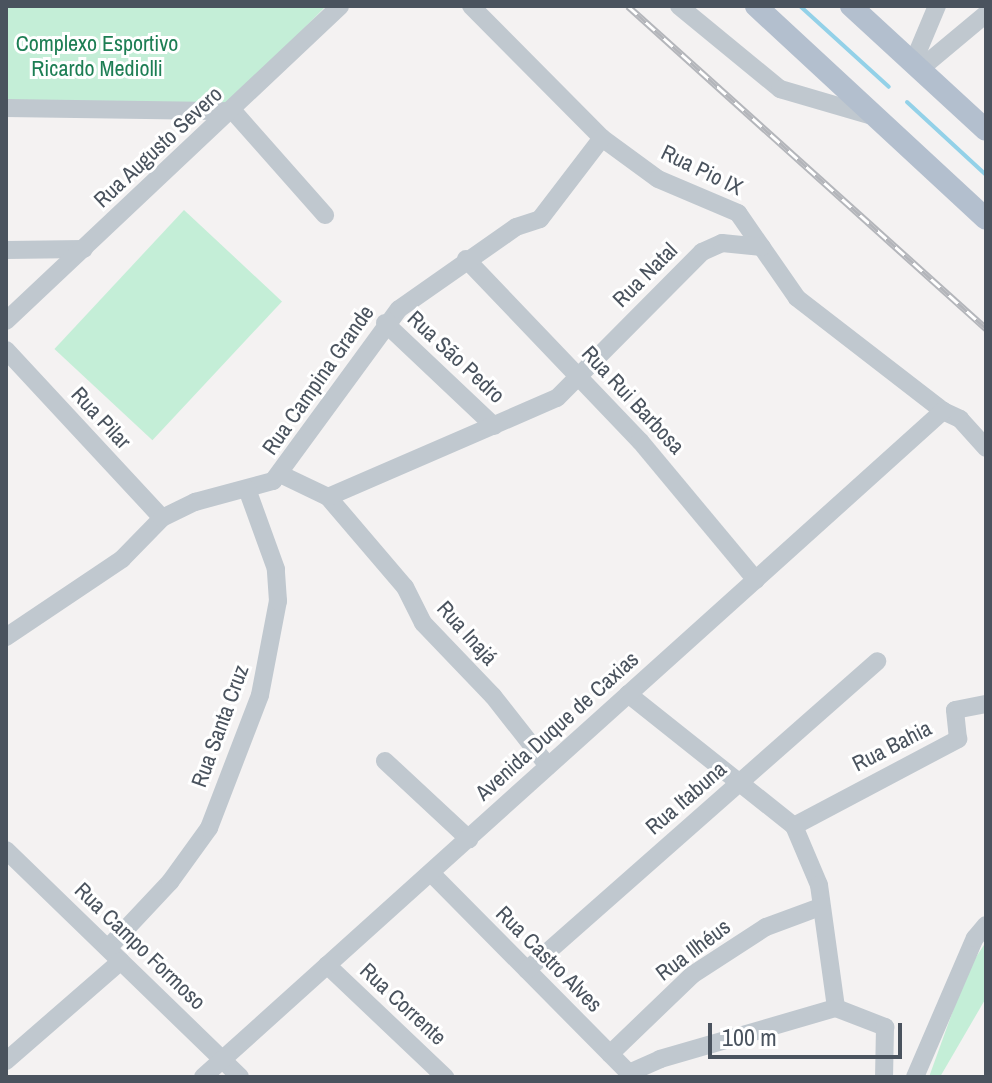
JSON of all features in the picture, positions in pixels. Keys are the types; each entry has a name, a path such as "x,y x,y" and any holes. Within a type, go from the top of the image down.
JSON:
{"main road":[{"path":"756,6 986,219"},
{"path":"851,6 986,130"}],"street":[{"name":"Rua Augusto Severo","path":"6,321 233,111 340,6"},
{"name":"Rua Pio IX","path":"471,6 602,138 658,179 738,213 797,298 943,411 960,419 986,448"},
{"path":"679,6 780,89 873,116"},
{"path":"917,66 922,42 937,6"},
{"path":"917,66 939,54 986,14"},
{"path":"922,42 939,54"},
{"path":"6,108 233,111 325,215"},
{"name":"Rua Campina Grande","path":"6,637 122,559 162,518 195,502 247,489 280,474 385,323 466,259 516,227 540,219 602,138"},
{"name":"Rua Natal","path":"328,497 557,398 581,378 702,252 722,243 762,247"},
{"path":"6,250 84,249"},
{"name":"Rua Rui Barbosa","path":"466,259 581,378 756,580"},
{"name":"Rua São Pedro","path":"385,323 494,426"},
{"name":"Rua Pilar","path":"6,350 162,518"},
{"name":"Avenida Duque de Caxias","path":"203,1077 943,411"},
{"name":"Rua Inajá","path":"280,474 328,497 405,587 423,623 489,692 548,766"},
{"name":"Rua Santa Cruz","path":"6,1061 114,954 209,828 260,695 278,601 276,569 247,489"},
{"name":"Rua Itabuna","path":"527,970 877,661"},
{"path":"628,694 794,826 817,879 836,1008"},
{"name":"Rua Bahia","path":"794,826 958,739 955,710 986,704"},
{"path":"385,761 469,839"},
{"name":"Rua Campo Formoso","path":"6,850 240,1077"},
{"name":"Rua Castro Alves","path":"431,873 631,1075"},
{"name":"Rua Ilhéus","path":"610,1054 692,975 766,927 820,907"},
{"path":"915,1077 975,938 986,925"},
{"name":"Rua Corrente","path":"327,965 445,1077"},
{"path":"631,1075 660,1059 836,1008 885,1027 884,1077"}],"green space":[{"name":"Complexo Esportivo Ricardo Mediolli","path":"6,6 326,6 231,103 6,107"},
{"path":"184,210 282,301 152,440 54,349"},
{"path":"986,942 986,998 940,1077 929,1077 968,969"}],"waterway":[{"path":"800,6 889,87"},
{"path":"907,102 986,175"}],"railway":[{"path":"628,6 986,328"}]}
